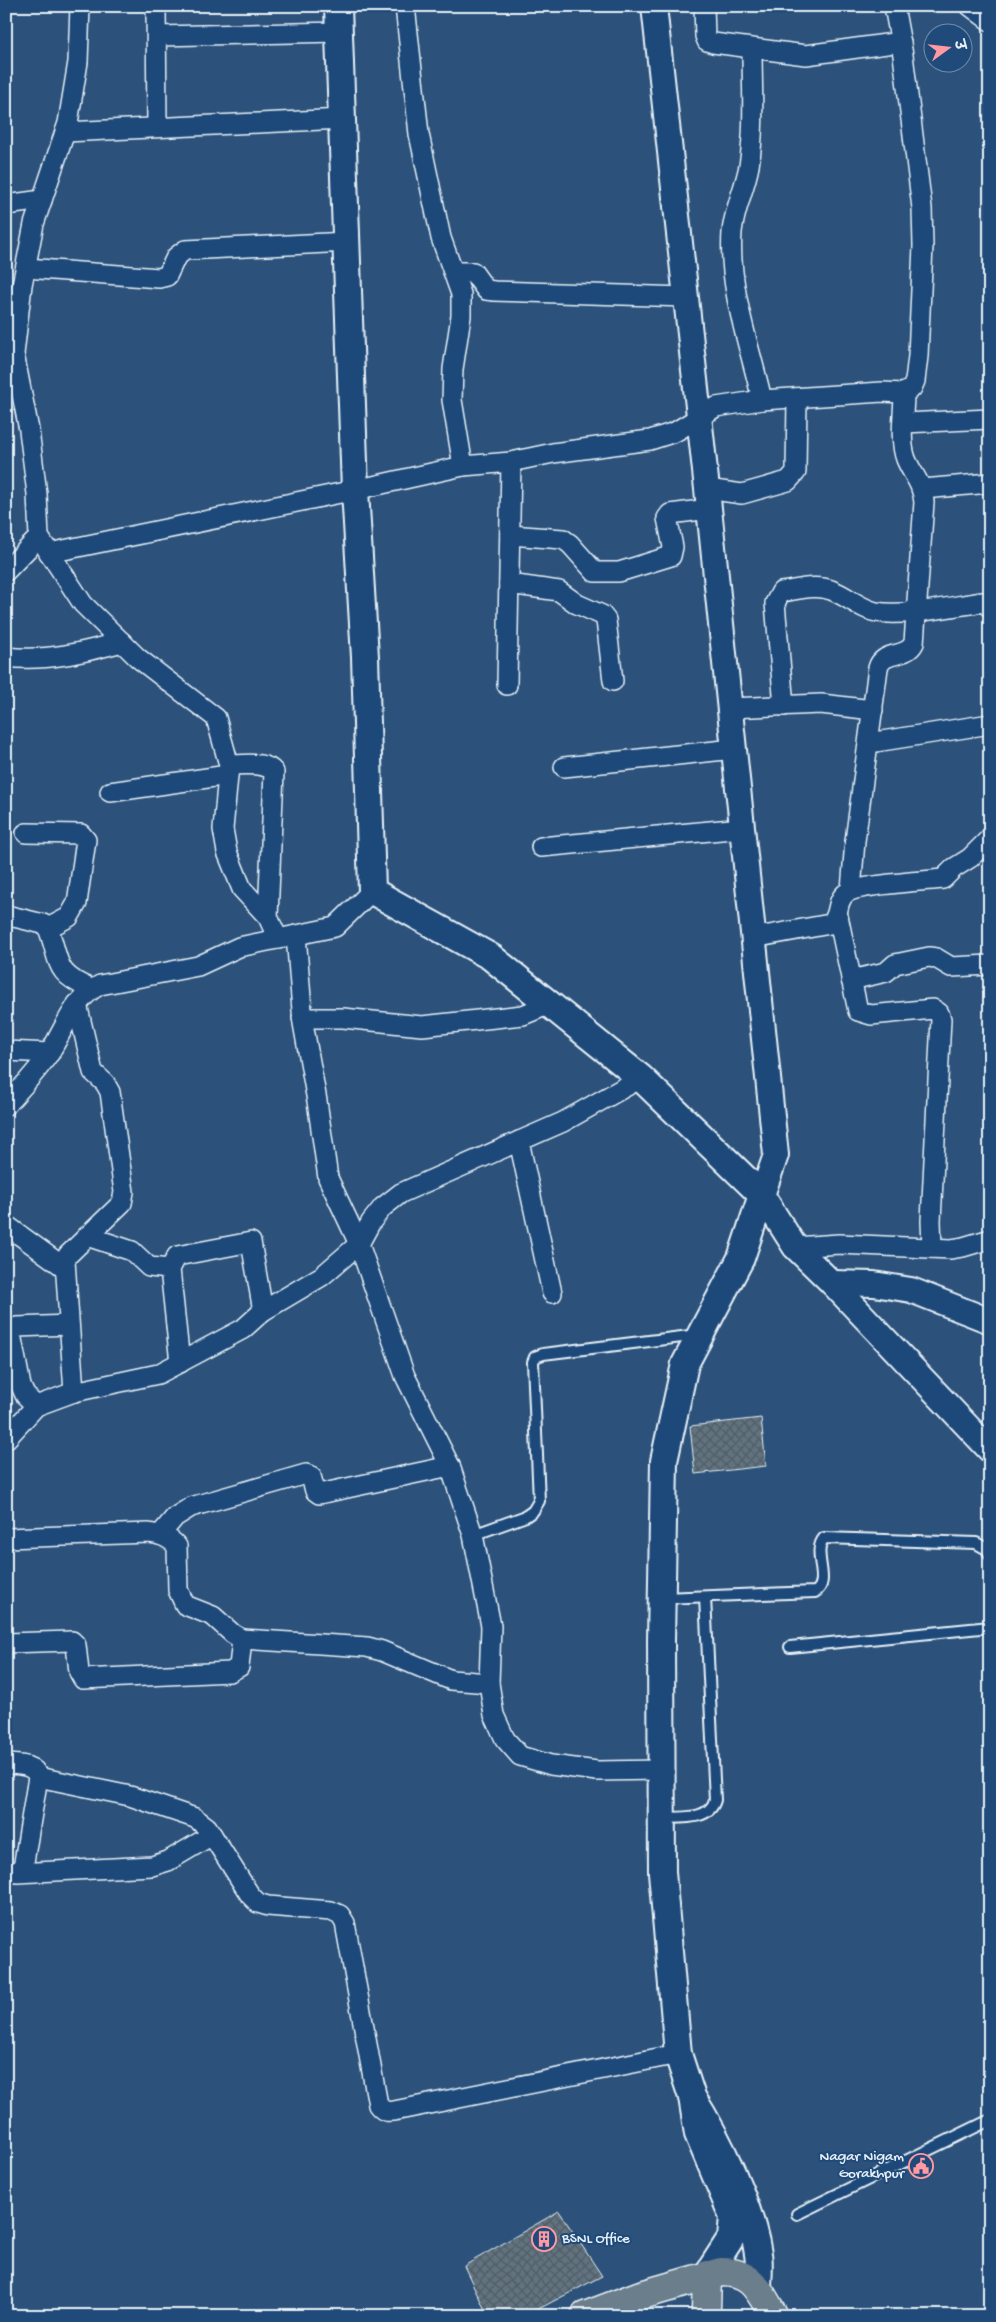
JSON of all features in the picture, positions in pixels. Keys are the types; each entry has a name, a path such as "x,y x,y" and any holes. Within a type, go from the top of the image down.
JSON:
{"main road":[{"path":"338,6 355,490 365,657 372,891 491,957 641,1078 762,1195 741,1258 685,1364 664,1461 662,1872 678,2054 692,2097 698,2134 733,2217 731,2238 707,2275 701,2314"},
{"path":"692,2097 711,2127 746,2209 758,2255 758,2289"},
{"path":"585,2316 638,2296 721,2272 734,2272 747,2277 758,2289 774,2316"}],"street":[{"path":"80,6 78,62 65,132 34,224 12,328 14,397 28,430 36,484 39,537 83,604 138,658 216,718 229,770 223,829 226,852 242,889 287,937 328,1178 360,1244 405,1376 450,1466 473,1535 492,1626 489,1683 494,1715 505,1739 520,1756 551,1766 596,1771 662,1770"},
{"path":"156,6 157,127"},
{"path":"405,6 419,134 441,238 461,294 461,316 453,369 452,400 463,466"},
{"path":"654,6 708,499 776,1155 762,1195 795,1247 832,1283 990,1450"},
{"path":"704,6 705,36 707,41 806,55 901,42"},
{"path":"49,553 463,466 511,462 553,453 650,440 675,432 716,407 762,400 882,392 904,393 912,388 915,381 918,356 923,246 922,208 901,42 894,6"},
{"path":"156,36 339,32"},
{"path":"752,48 752,126 749,163 732,231 732,262 737,296 762,400"},
{"path":"65,132 342,119"},
{"path":"6,205 42,200"},
{"path":"26,268 159,278 167,276 176,256 185,250 347,242"},
{"path":"454,272 473,272 486,290 494,291 686,297"},
{"path":"851,890 855,840 880,661 911,649 914,642 924,502 923,489 905,458 904,393"},
{"path":"510,535 563,539 570,544 595,572 619,572 672,556 673,547 667,518 670,514 708,499 742,494 788,481 792,478 796,472 797,398"},
{"path":"904,422 990,419"},
{"path":"507,685 511,462"},
{"path":"923,489 990,483"},
{"path":"6,571 39,537"},
{"path":"509,584 560,591 576,604 602,615 606,620 613,681"},
{"path":"784,706 776,603 781,592 822,588 832,590 873,612 917,611 983,602 990,607"},
{"path":"6,656 23,659 76,654 122,642"},
{"path":"730,708 821,704 873,710"},
{"path":"869,743 990,724"},
{"path":"564,767 734,749"},
{"path":"110,792 229,770 263,766 270,767 274,772 268,917"},
{"path":"541,846 742,828"},
{"path":"26,833 81,834 86,840 77,903 69,917 48,928"},
{"path":"932,1248 931,1221 941,1019 939,1013 933,1009 871,1015 862,1014 858,1011 838,916 840,901 851,890 943,879 954,868 970,858 990,838"},
{"path":"6,1105 50,1053 77,1004 91,989 100,985 198,966 239,947 336,927 372,891"},
{"path":"6,915 43,924 48,928 60,965 65,974 72,981 91,989"},
{"path":"753,938 830,924 838,916"},
{"path":"851,980 886,972 895,964 929,957 936,958 950,967 990,965"},
{"path":"74,1392 65,1268 68,1255 122,1203 124,1192 110,1092 108,1087 93,1072 77,1004"},
{"path":"302,1018 343,1018 422,1026 523,1015 550,1004"},
{"path":"6,1051 50,1053"},
{"path":"6,1439 36,1406 74,1392 158,1374 243,1329 263,1311 322,1276 360,1244 371,1222 383,1207 401,1193 563,1122 641,1078"},
{"path":"519,1141 552,1293"},
{"path":"6,1225 65,1268"},
{"path":"87,1236 132,1251 149,1267 170,1269"},
{"path":"795,1247 839,1244 932,1248 963,1247 990,1239"},
{"path":"180,1363 170,1269 177,1256 251,1242 263,1311"},
{"path":"832,1283 874,1284 911,1290 990,1320"},
{"path":"36,1406 25,1395 21,1386 11,1334 13,1329 17,1327 69,1325"},
{"path":"160,1535 175,1517 191,1507 306,1474 311,1476 315,1491 319,1494 450,1466"},
{"path":"6,1538 149,1533 160,1535 171,1540 177,1546 178,1590 185,1605 213,1616 233,1634 242,1639 367,1647 382,1651 451,1680 489,1683"},
{"path":"6,1643 72,1641 76,1645 79,1672 83,1680 230,1672 239,1667 242,1639"},
{"path":"6,1764 31,1768 35,1770 38,1777 24,1862 21,1870 12,1874"},
{"path":"38,1777 130,1796 195,1818 207,1827 250,1895 258,1904 331,1911 340,1915 345,1923 378,2105 382,2110 388,2112 399,2110 678,2054"},
{"path":"12,1874 152,1866 168,1861 212,1835"}],"lane":[{"path":"473,1535 526,1516 533,1511 539,1500 533,1362 536,1357 544,1354 701,1334"},
{"path":"662,1598 814,1592 819,1590 822,1584 819,1550 820,1543 824,1538 976,1543 987,1549 990,1555"},
{"path":"662,1818 706,1814 713,1809 715,1800 705,1597"},
{"path":"790,1647 990,1628"},
{"path":"796,2214 990,2120"}],"building":[{"path":"761,1418 766,1466 695,1474 690,1426"},
{"name":"BSNL Office","path":"559,2211 602,2276 525,2316 488,2316 464,2266"}],"place":[{"name":"Nagar Nigam Gorakhpur","path":"921,2166"},
{"name":"BSNL Office","path":"544,2239"}]}
